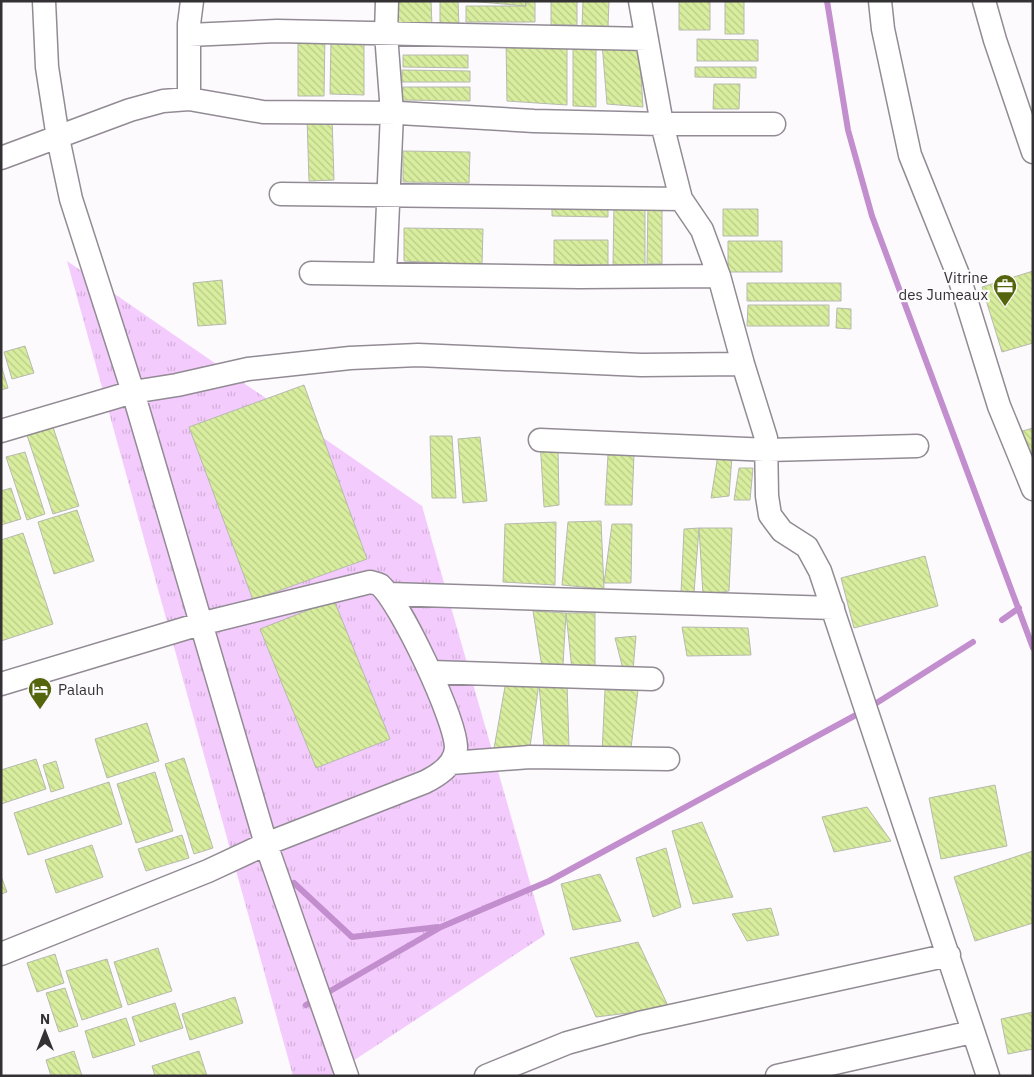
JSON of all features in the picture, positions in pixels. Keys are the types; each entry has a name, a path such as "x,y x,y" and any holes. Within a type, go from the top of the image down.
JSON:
{"street":[{"path":"44,1 47,68 58,138 72,199 134,392 200,624 266,844 347,1076"},
{"path":"189,100 192,1"},
{"path":"385,274 392,113 386,34 387,1"},
{"path":"640,1 662,124 681,200 702,230 719,276 768,450 767,496 770,515 782,531 807,547 820,571 988,1076"},
{"path":"880,1 883,29 910,155 959,277 999,406 1033,489"},
{"path":"984,1 995,40 1033,152"},
{"path":"190,35 277,31 647,39"},
{"path":"1,158 130,110 164,101 189,100 263,112 392,113 534,121 774,124"},
{"path":"282,194 681,200"},
{"path":"311,273 580,277 719,276"},
{"path":"1,431 134,392 266,366 418,354 640,365 743,364"},
{"path":"540,440 768,450 917,446"},
{"path":"1,684 200,624 370,582 378,583 388,594 430,672 453,730 456,748 451,763 436,776 425,782 266,844 208,871 1,954"},
{"path":"388,594 833,608"},
{"path":"430,672 652,679"},
{"path":"451,763 530,756 668,759"},
{"path":"486,1076 567,1043 639,1023 949,955"},
{"path":"777,1076 972,1032"}],"green space":[{"path":"67,261 422,506 545,935 330,1076 293,1076"}],"building":[{"path":"394,1 431,1 432,26 394,27"},
{"path":"440,1 458,1 459,27 440,27"},
{"path":"469,1 525,1 526,6"},
{"path":"526,1 535,1 535,22 466,22 466,6 526,6"},
{"path":"551,1 577,1 577,25 551,25"},
{"path":"583,1 609,1 608,27 582,27"},
{"path":"679,1 710,1 710,30 679,30"},
{"path":"744,1 744,34 725,34 725,2"},
{"path":"298,32 325,32 324,96 298,96"},
{"path":"331,38 364,38 364,95 330,94"},
{"path":"573,39 596,39 596,107 573,106"},
{"path":"697,39 758,40 758,61 697,61"},
{"path":"506,41 567,43 567,105 507,101"},
{"path":"602,43 639,44 643,107 607,104"},
{"path":"403,55 468,55 468,68 403,67"},
{"path":"695,67 756,67 756,78 695,77"},
{"path":"402,70 470,71 470,82 402,82"},
{"path":"714,84 740,84 739,109 713,109"},
{"path":"403,87 470,87 470,101 402,100"},
{"path":"332,117 334,180 309,181 307,118"},
{"path":"403,151 470,152 469,183 403,182"},
{"path":"552,203 608,203 608,217 552,216"},
{"path":"614,203 645,204 645,266 613,265"},
{"path":"648,204 662,204 662,264 647,264"},
{"path":"723,209 758,209 758,236 723,236"},
{"path":"404,228 483,229 482,265 404,261"},
{"path":"554,240 608,240 608,265 554,265"},
{"path":"728,241 782,241 782,272 728,272"},
{"path":"1033,271 1033,343 1002,352 982,287"},
{"path":"222,280 226,324 198,326 193,283"},
{"path":"747,283 841,283 841,301 747,301"},
{"path":"748,305 829,305 829,326 747,326"},
{"path":"837,308 851,309 851,329 836,328"},
{"path":"25,346 34,373 12,379 4,352"},
{"path":"1,365 8,388 1,390"},
{"path":"304,385 367,559 253,600 189,427"},
{"path":"50,418 79,506 53,514 24,426"},
{"path":"1033,428 1033,475 1019,432"},
{"path":"430,436 452,436 456,498 432,498"},
{"path":"480,437 487,501 463,503 458,439"},
{"path":"540,440 558,449 559,505 544,507"},
{"path":"25,452 45,514 27,520 6,457"},
{"path":"634,454 632,505 605,505 608,455"},
{"path":"718,455 732,456 729,496 711,498"},
{"path":"739,468 753,468 750,500 734,500"},
{"path":"11,488 21,519 1,525 1,491"},
{"path":"77,510 94,561 54,574 38,522"},
{"path":"601,521 604,589 562,585 568,522"},
{"path":"556,522 555,585 503,582 505,524"},
{"path":"612,524 632,524 631,583 604,583"},
{"path":"699,528 694,593 681,593 684,529"},
{"path":"699,528 732,528 729,591 703,595"},
{"path":"23,533 53,624 1,641 1,540"},
{"path":"925,556 938,606 854,628 841,578"},
{"path":"334,600 390,739 316,768 260,629"},
{"path":"533,611 566,613 563,665 542,667"},
{"path":"566,613 595,613 595,677 572,670"},
{"path":"682,627 748,628 751,655 687,656"},
{"path":"636,636 633,670 623,669 615,638"},
{"path":"506,681 539,683 529,754 493,754"},
{"path":"539,683 567,683 569,747 544,748"},
{"path":"605,690 638,690 631,748 602,753"},
{"path":"147,723 159,761 107,778 95,739"},
{"path":"184,758 213,848 194,854 165,764"},
{"path":"36,759 46,789 1,804 1,770"},
{"path":"56,761 64,788 51,792 43,765"},
{"path":"155,772 173,831 136,843 117,784"},
{"path":"109,782 122,824 28,855 14,813"},
{"path":"995,785 1007,846 941,859 929,798"},
{"path":"867,807 891,841 834,852 822,817"},
{"path":"702,822 733,897 693,904 672,831"},
{"path":"182,835 189,858 146,871 138,849"},
{"path":"92,845 103,877 56,893 45,860"},
{"path":"666,848 681,907 653,917 636,858"},
{"path":"1033,851 1033,923 975,941 954,877"},
{"path":"600,874 621,921 573,930 561,884"},
{"path":"1,876 7,892 1,894"},
{"path":"771,908 779,935 747,941 732,914"},
{"path":"638,942 669,1008 596,1017 570,958"},
{"path":"158,948 172,991 128,1005 114,962"},
{"path":"55,954 64,983 37,992 27,963"},
{"path":"107,959 122,1007 82,1020 66,971"},
{"path":"65,988 78,1026 59,1032 46,993"},
{"path":"235,997 243,1023 190,1040 182,1014"},
{"path":"175,1003 183,1028 140,1042 132,1017"},
{"path":"1033,1012 1033,1049 1008,1054 1001,1019"},
{"path":"126,1018 135,1045 93,1058 85,1031"},
{"path":"74,1051 82,1076 51,1076 46,1060"},
{"path":"199,1051 207,1076 155,1076 152,1066"}],"waterway":[{"path":"827,1 848,130 872,216 1033,648"},
{"path":"1002,620 1019,608"},
{"path":"306,1005 441,927 549,881 867,709 973,642"},
{"path":"294,883 352,937 438,927"}],"place":[{"name":"Vitrine des Jumeaux","path":"1005,307"},
{"name":"Palauh","path":"40,710"}]}
